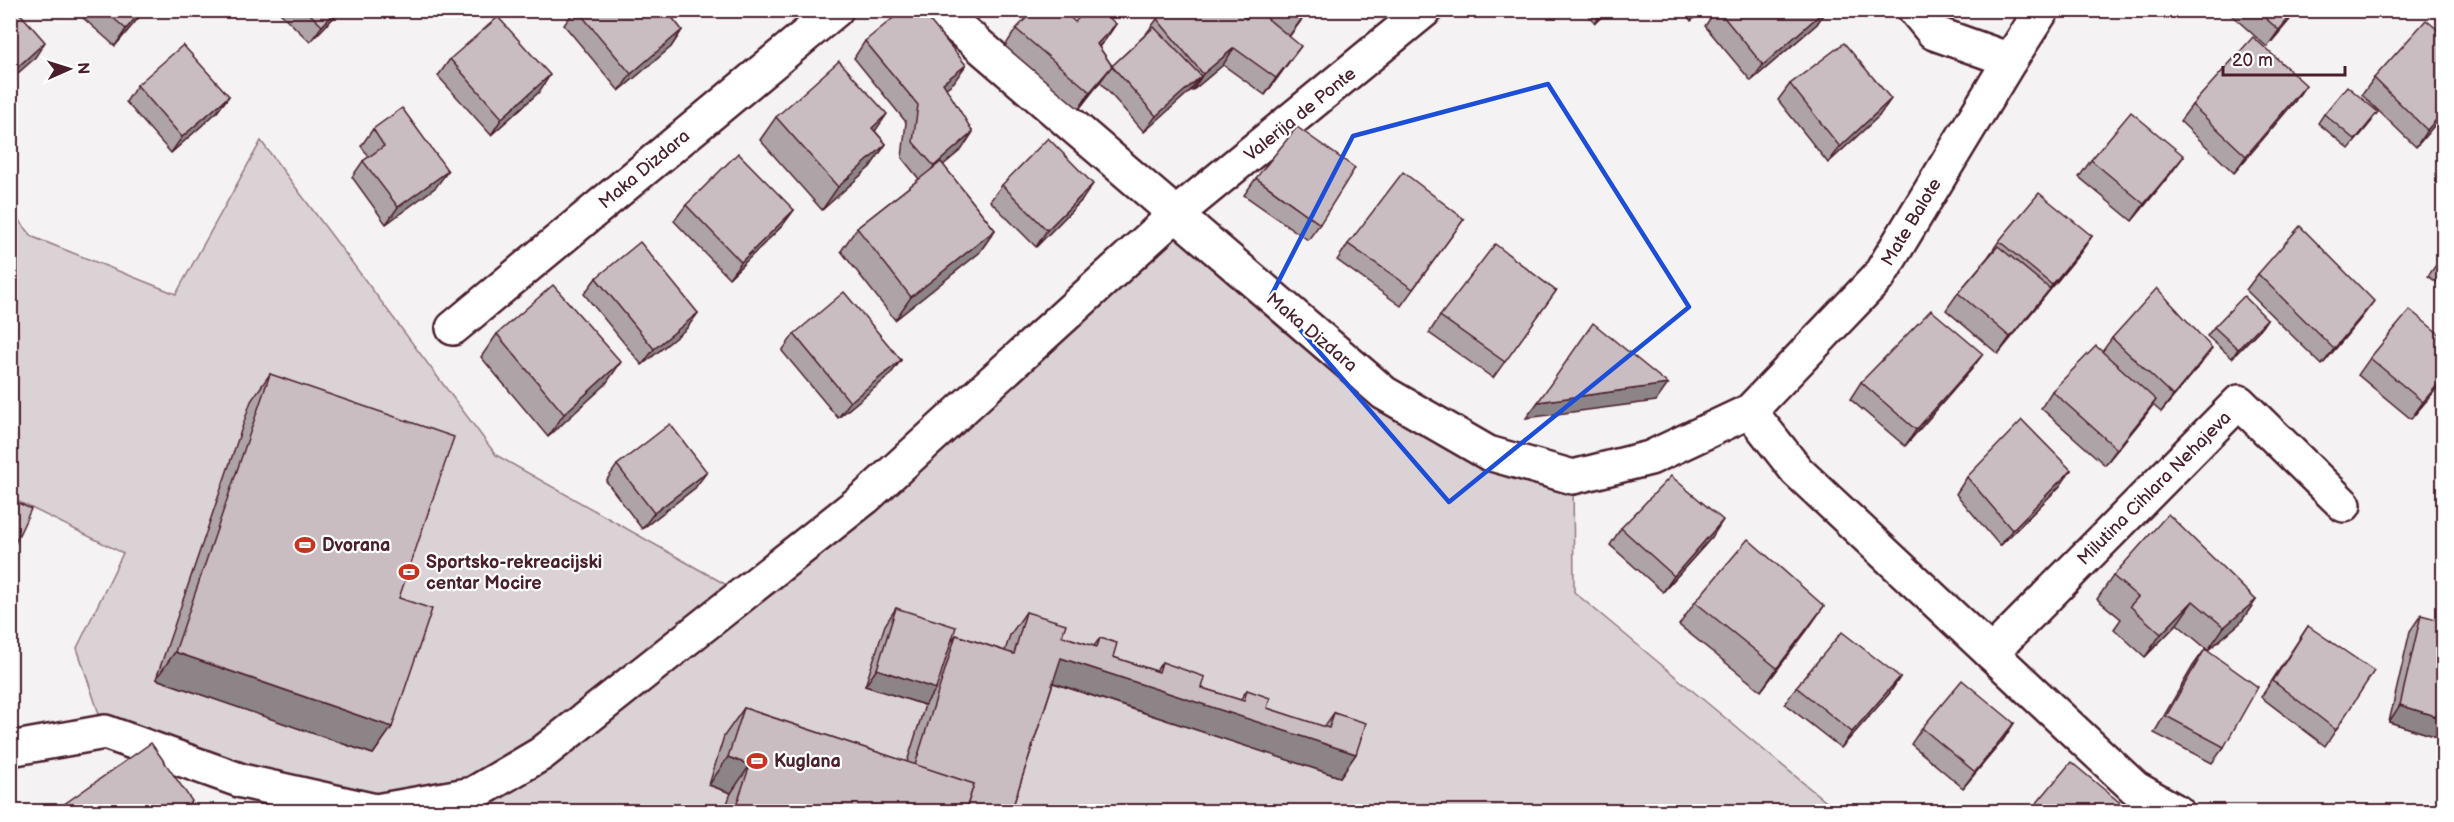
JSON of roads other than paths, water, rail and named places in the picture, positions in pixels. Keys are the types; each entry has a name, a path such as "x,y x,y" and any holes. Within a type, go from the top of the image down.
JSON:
{"street":[{"name":"Maka Dizdara","path":"453,328 836,10"},
{"name":"Maka Dizdara","path":"938,10 1384,393 1488,453 1573,477 1650,458 1750,411"},
{"name":"Valerija de Ponte","path":"10,749 105,732 242,781 376,811 473,794 541,754 866,497 1175,215 1425,10"},
{"path":"1915,10 1934,33 2010,60"},
{"name":"Mate Balote","path":"1750,411 1879,276 2010,60 2043,10"},
{"name":"Milutina Cihlara Nehajeva","path":"1991,653 2239,402 2344,505"},
{"path":"1750,411 1797,471 2135,788 2177,812"}],"place":[{"name":"Dvorana","path":"305,545"},
{"name":"Sportsko-rekreacijski centar Mocire","path":"409,572"},
{"name":"Kuglana","path":"757,761"}]}
